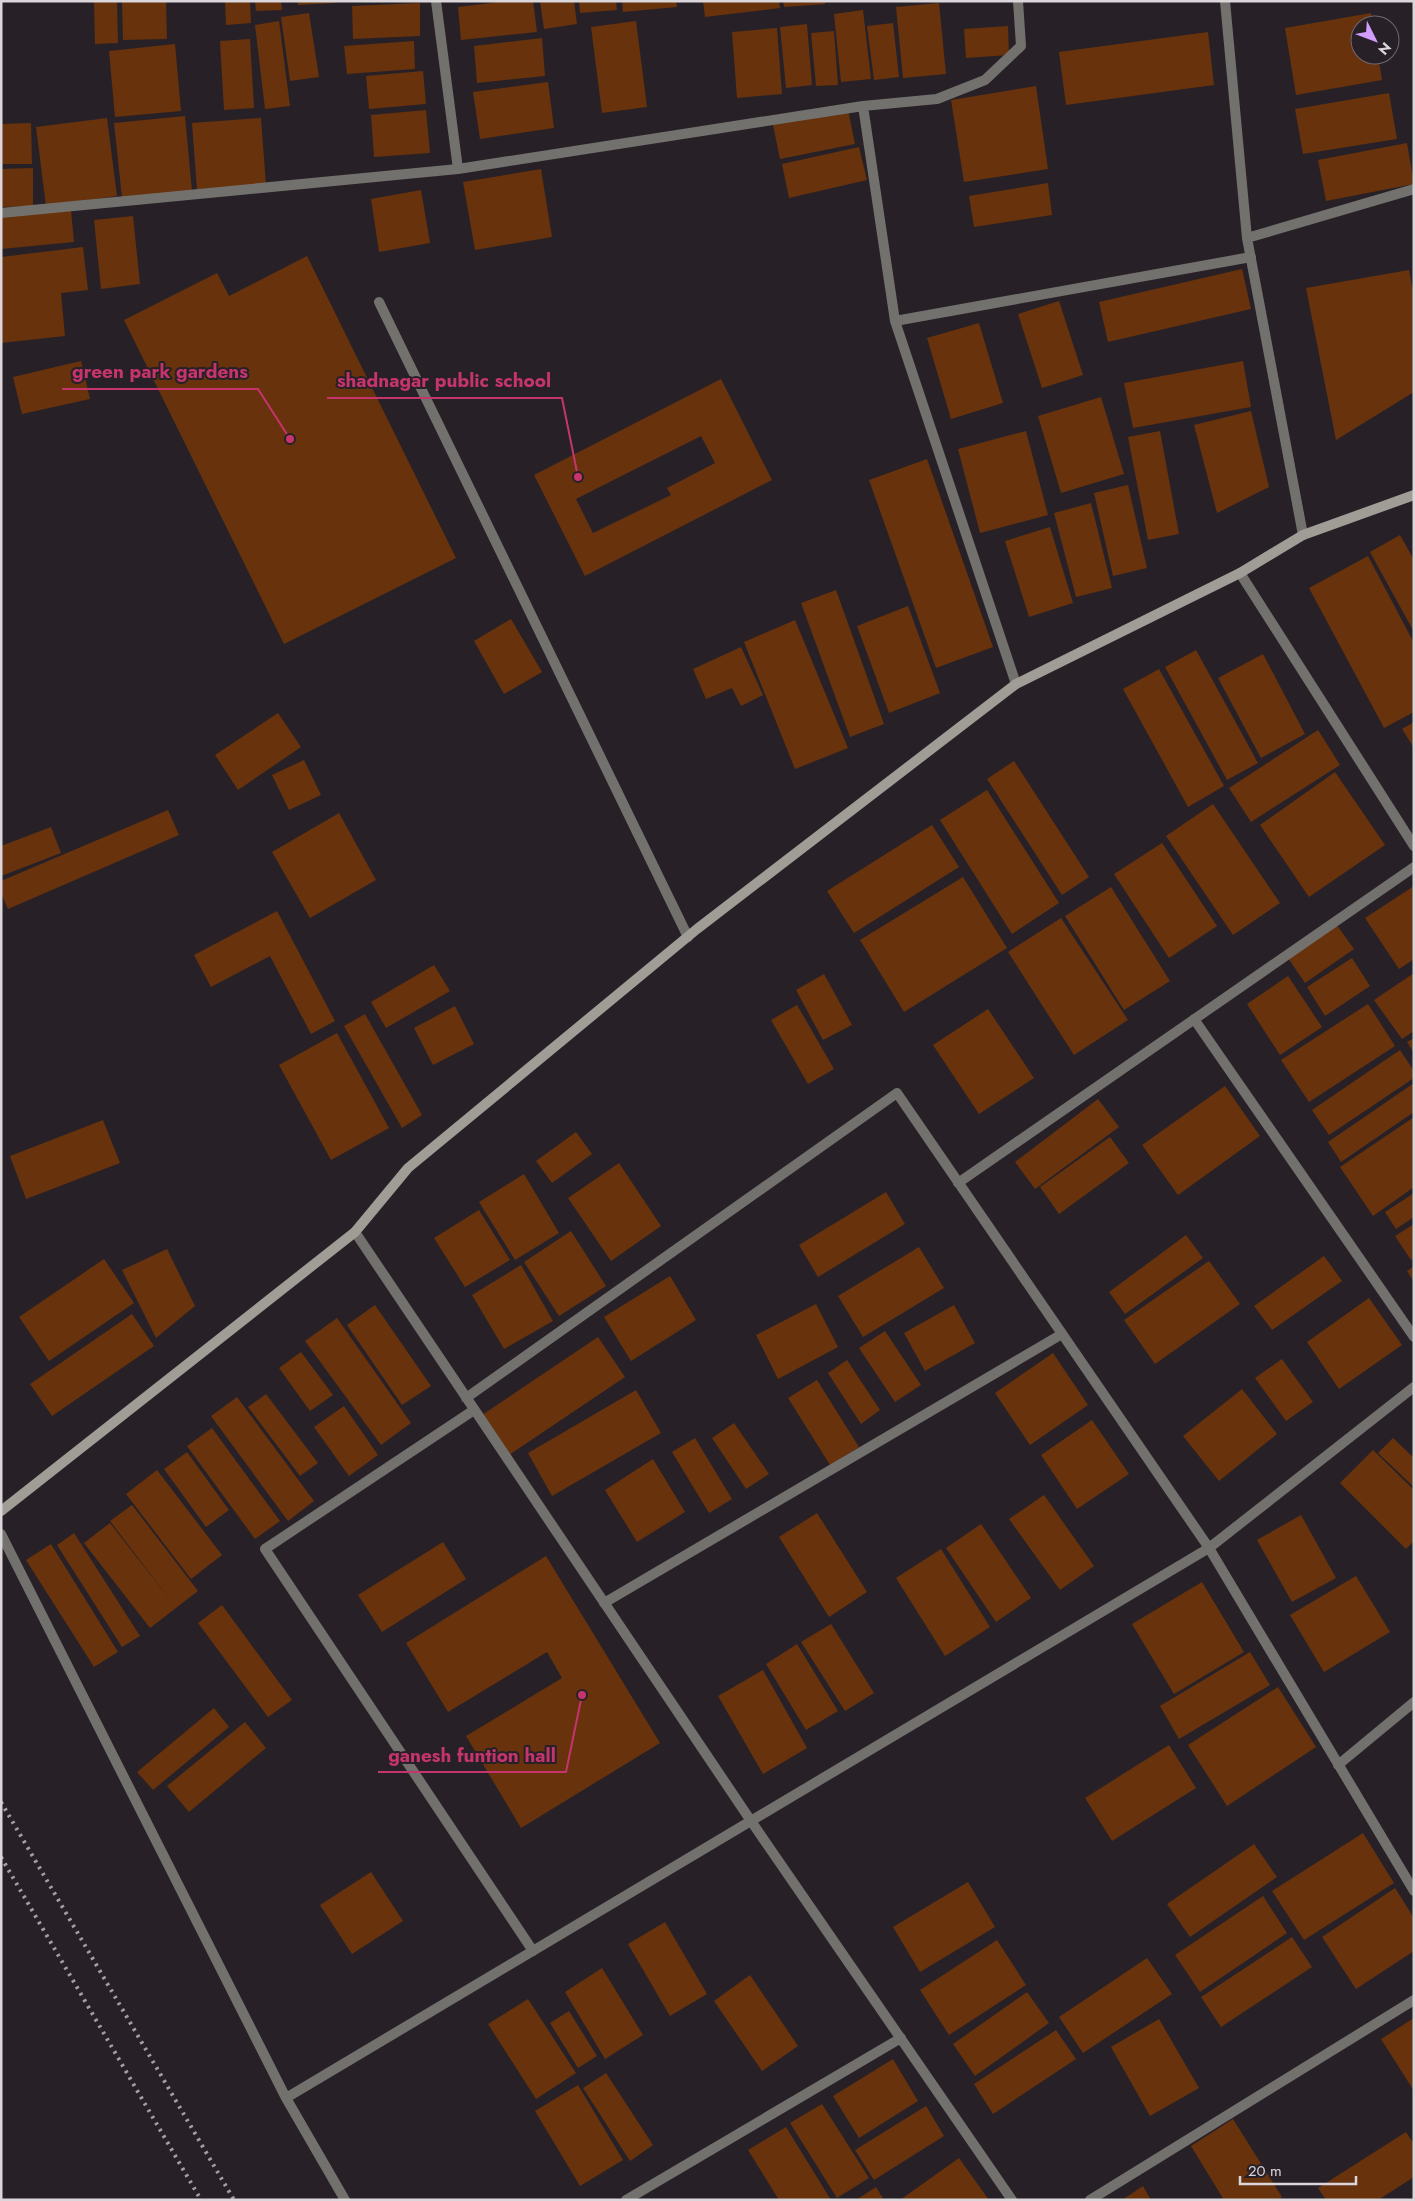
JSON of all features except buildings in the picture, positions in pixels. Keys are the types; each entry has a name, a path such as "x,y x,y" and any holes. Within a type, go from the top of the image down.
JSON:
{"main road":[{"path":"1,1511 355,1232 408,1168 688,937 1016,684 1240,573 1303,535 1414,495"}],"street":[{"path":"436,1 458,169"},
{"path":"1,213 458,169 863,106 937,99 985,80 1021,46 1018,1"},
{"path":"1224,1 1247,238 1303,535"},
{"path":"863,106 895,321 1016,684"},
{"path":"1247,238 1414,189"},
{"path":"895,321 1251,257"},
{"path":"379,302 688,937"},
{"path":"1240,573 1414,846"},
{"path":"958,1182 1414,867"},
{"path":"1194,1019 1414,1337"},
{"path":"466,1398 896,1093 1209,1548 1414,1891"},
{"path":"355,1232 751,1821 1012,2200"},
{"path":"604,1602 1062,1334"},
{"path":"286,2098 1209,1548 1414,1387"},
{"path":"474,1410 265,1549 533,1951"},
{"path":"1,1534 286,2098 345,2200"},
{"path":"1338,1765 1414,1702"},
{"path":"1090,2200 1414,2000"},
{"path":"626,2200 901,2038"}],"railway":[{"path":"1,1802 234,2200"},
{"path":"1,1857 201,2200"}],"place":[{"name":"green park gardens","path":"290,439"},
{"name":"shadnagar public school","path":"578,477"},
{"name":"ganesh funtion hall","path":"582,1695"}]}
